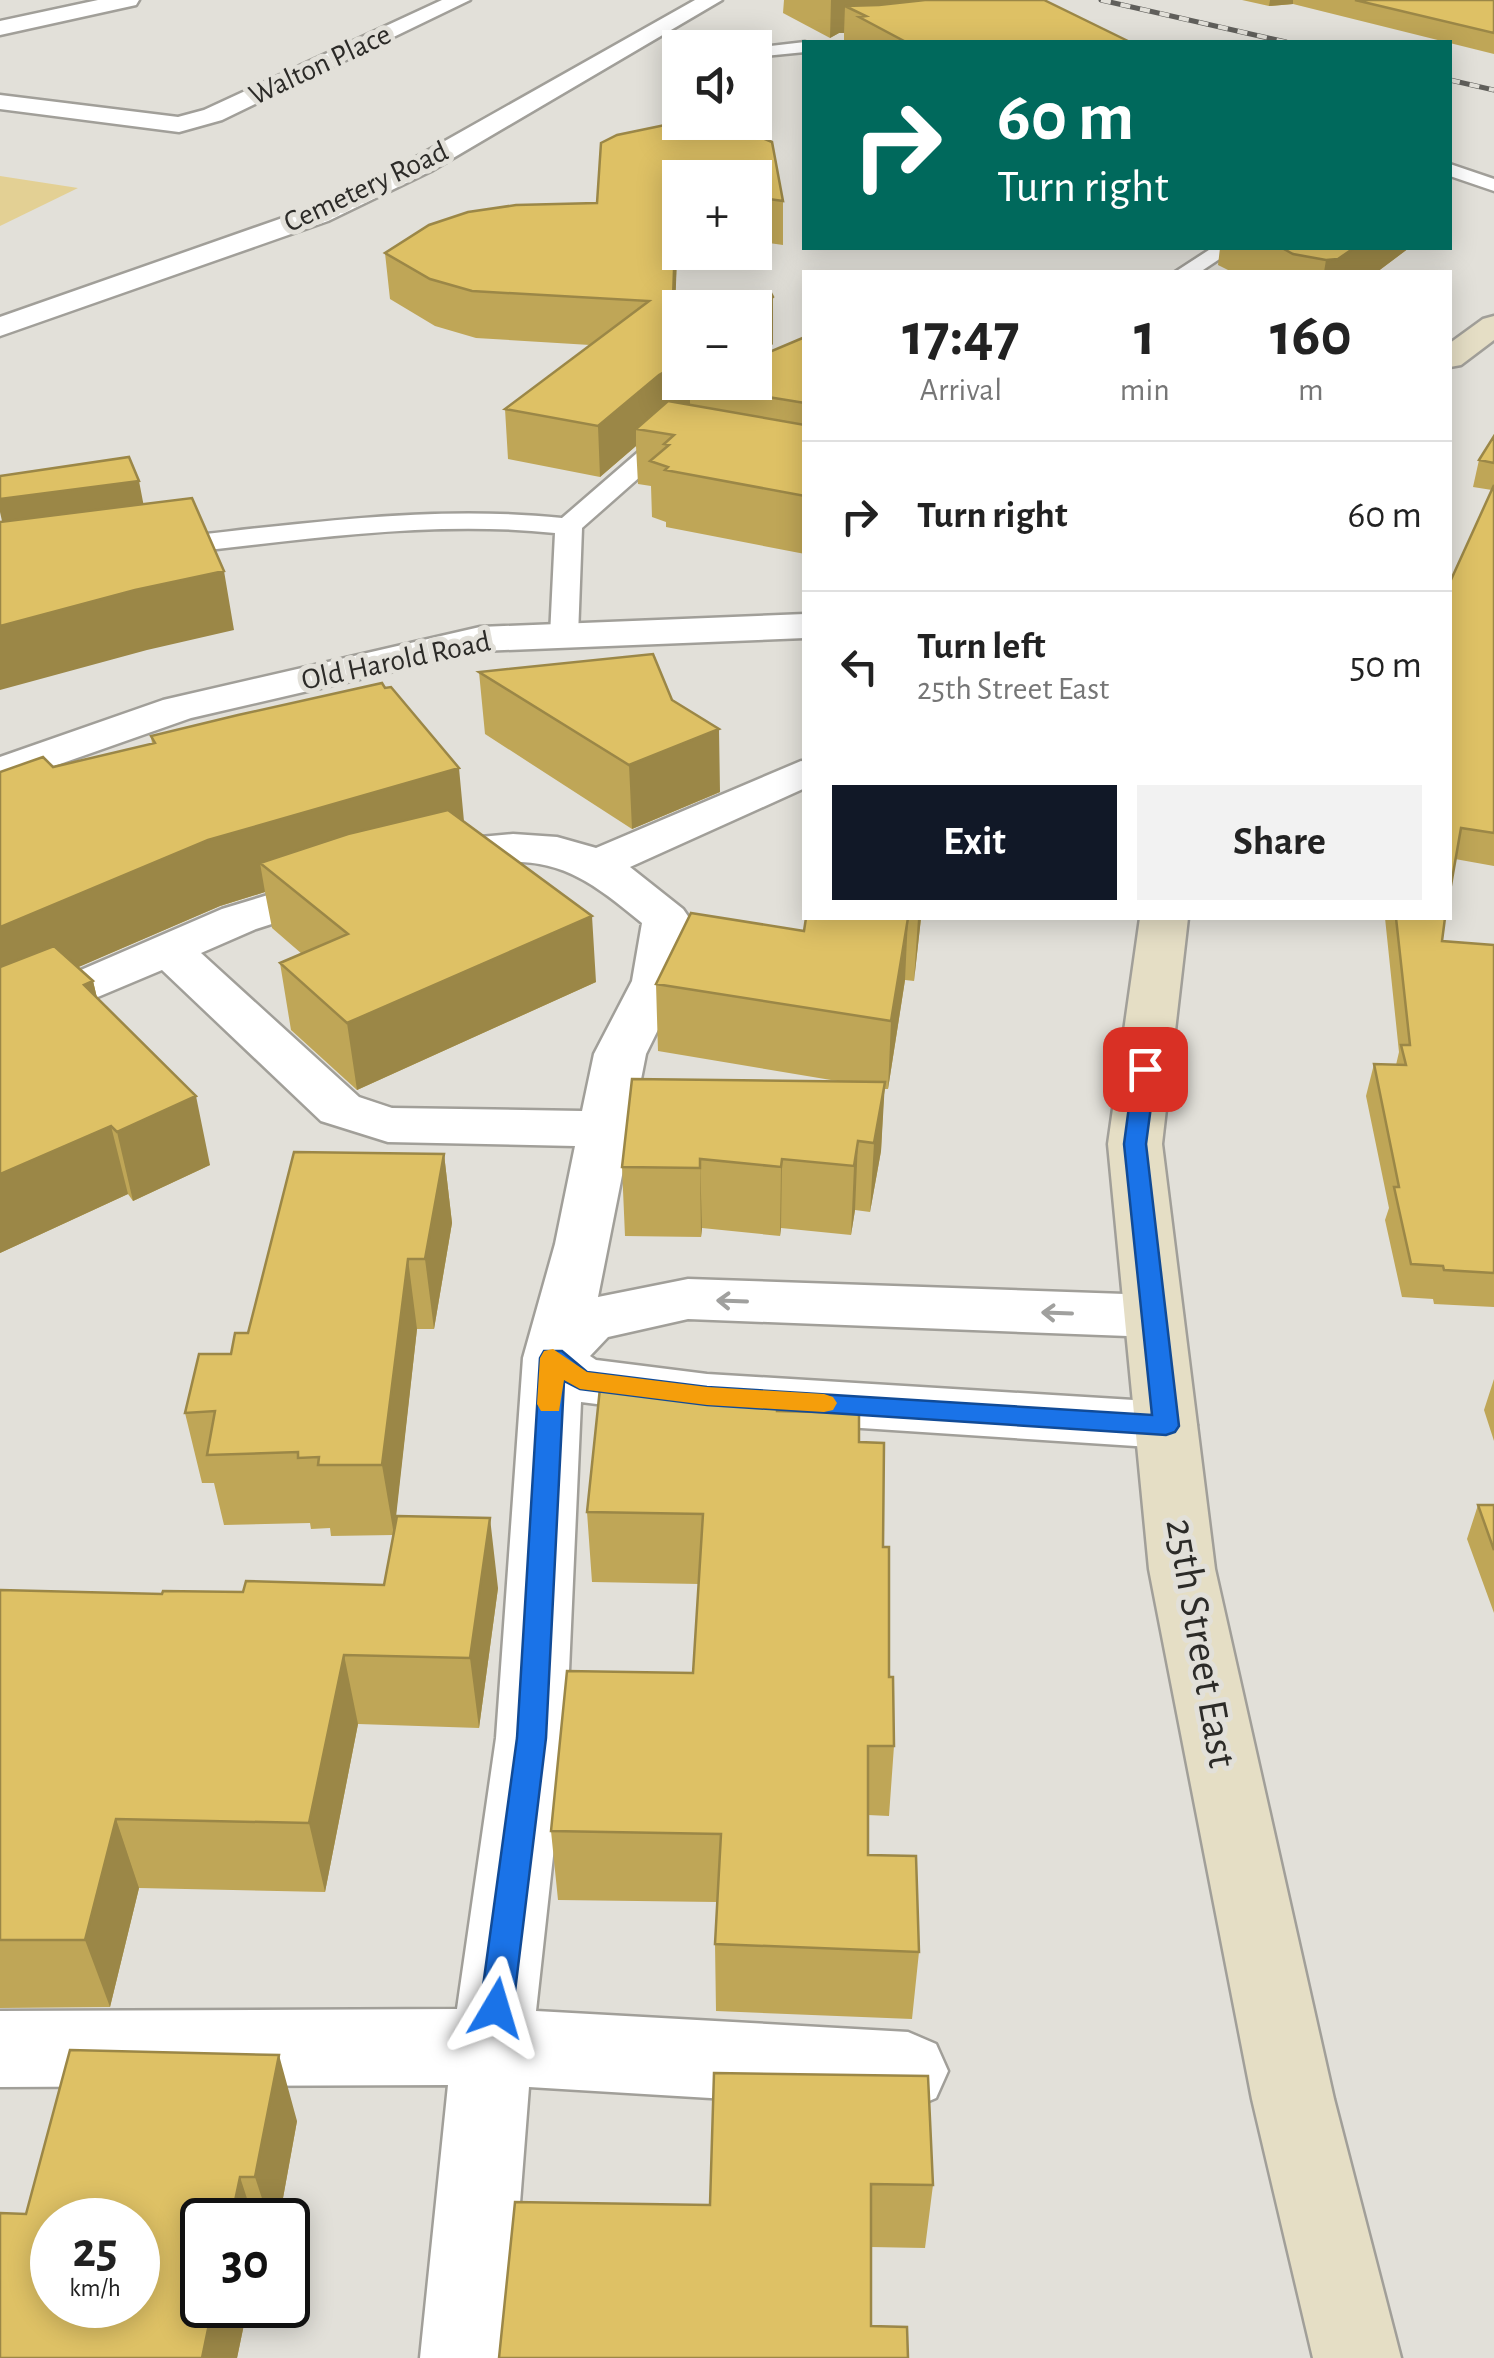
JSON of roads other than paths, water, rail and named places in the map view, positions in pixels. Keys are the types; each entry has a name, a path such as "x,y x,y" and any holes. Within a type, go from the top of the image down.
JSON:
{"main road":[{"path":"1452,356 1494,325"},
{"name":"25th Street East","path":"1164,920 1135,1144 1182,1569 1292,2099 1356,2358"}],"street":[{"path":"0,28 128,0"},
{"name":"Walton Place","path":"0,102 179,124 213,115 459,0"},
{"name":"Cemetery Road","path":"0,327 318,215 422,165 711,0"},
{"name":"Old Harold Road","path":"0,772 178,709 480,639 802,626"},
{"path":"596,865 801,774"},
{"path":"0,1023 239,919 458,853 517,848 563,853 596,865 666,919 657,981 620,1054 583,1244 553,1358 532,1738 492,2047 464,2358"},
{"path":"168,949 340,1109 388,1125 606,1129"},
{"path":"553,1358 589,1320 688,1299 1154,1316"},
{"path":"553,1358 580,1380 707,1396 1166,1426"},
{"path":"0,2048 492,2047 908,2071"}],"lane":[{"path":"772,50 802,46"},
{"path":"1452,171 1494,186"},
{"path":"1189,270 1223,250"},
{"path":"564,636 569,527 588,505 698,414"},
{"path":"663,444 698,450"},
{"path":"142,550 416,521 495,519 569,527"}],"railway":[{"path":"1101,0 1277,40"},
{"path":"1452,80 1494,90"}]}
